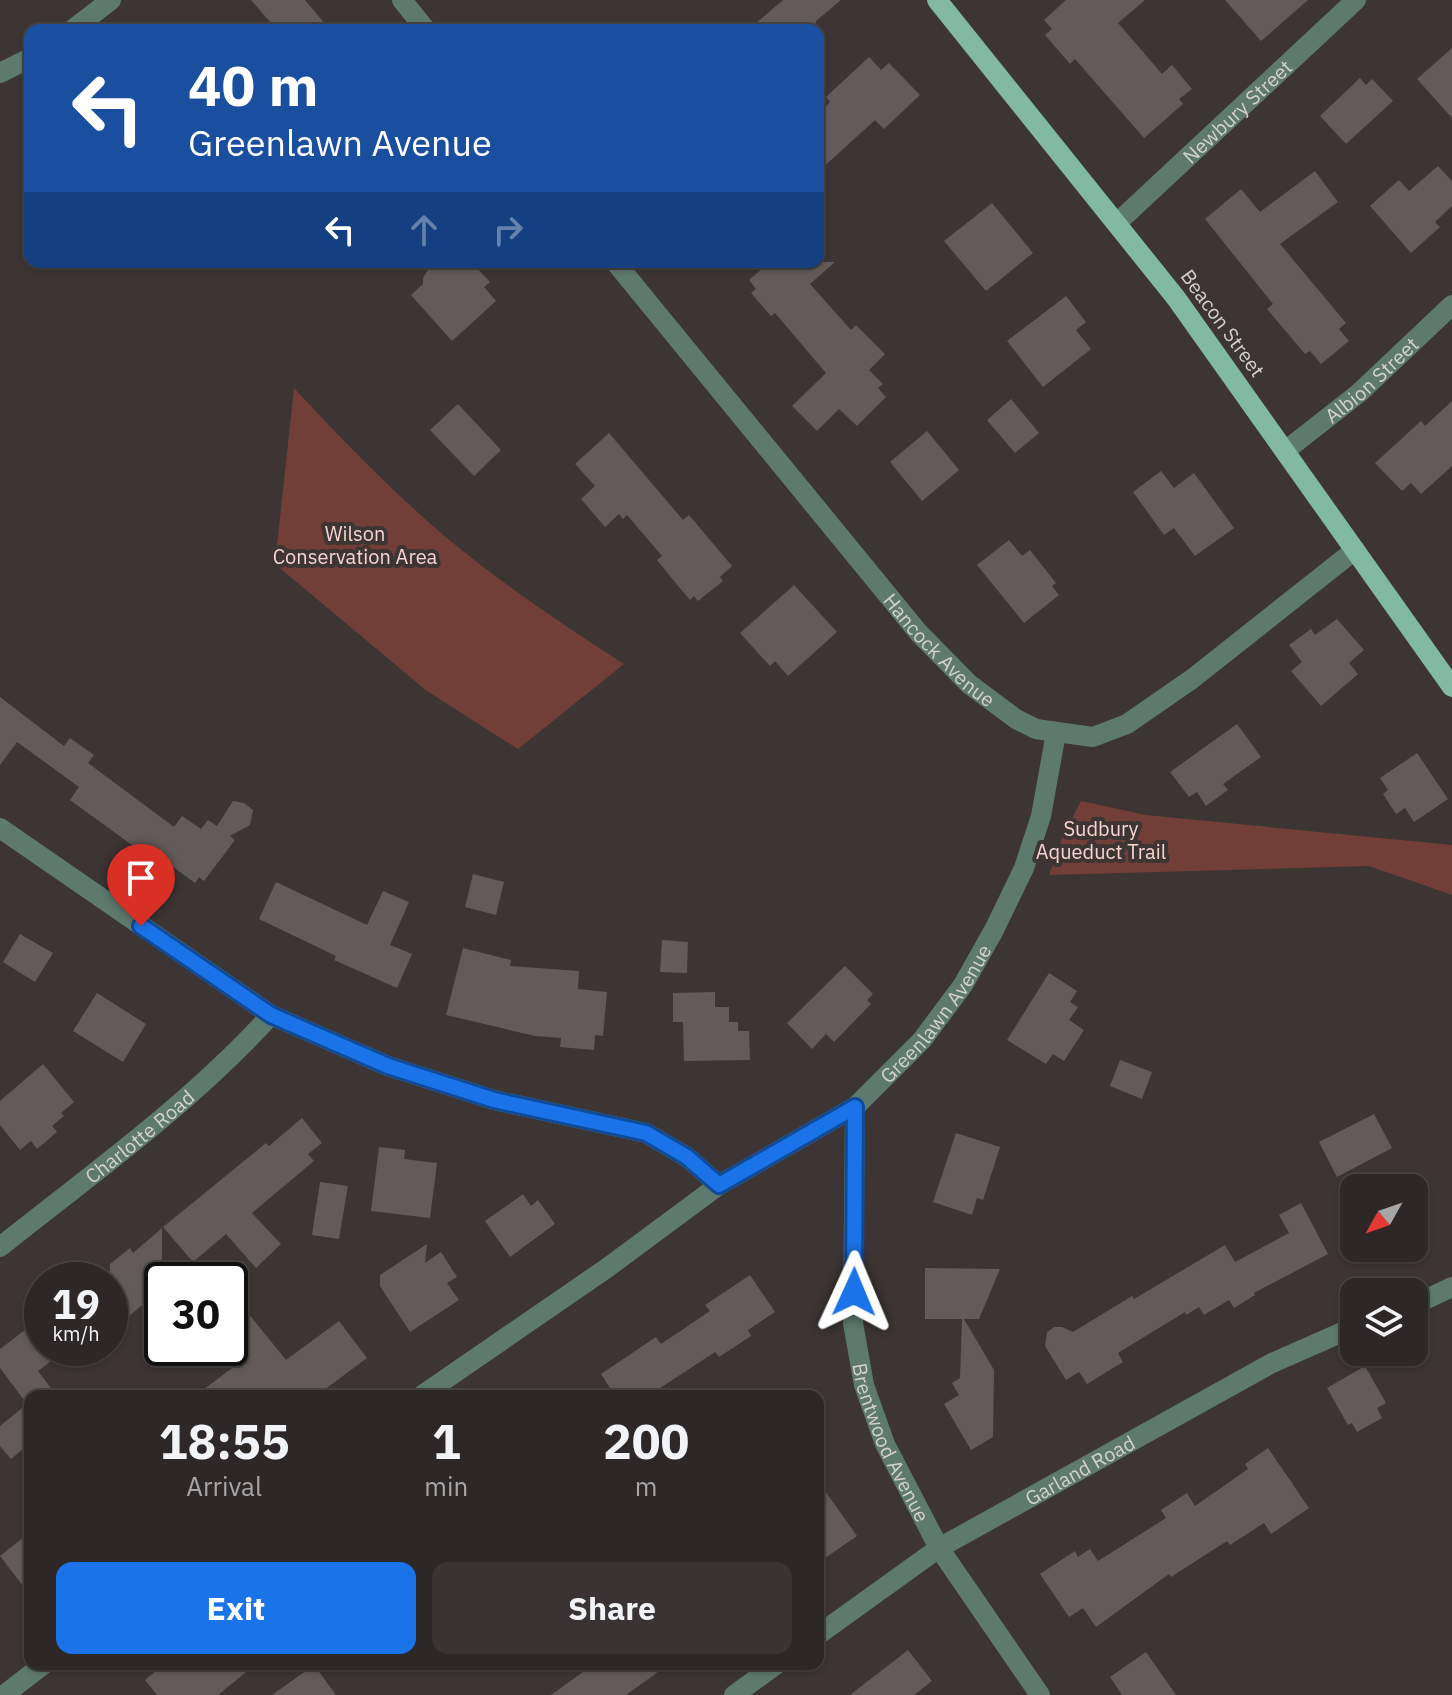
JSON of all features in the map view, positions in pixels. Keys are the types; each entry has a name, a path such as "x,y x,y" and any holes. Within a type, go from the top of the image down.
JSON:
{"main road":[{"name":"Beacon Street","path":"937,0 1176,298 1452,687"}],"street":[{"path":"80,24 111,0"},
{"path":"402,0 421,24"},
{"name":"Newbury Street","path":"1117,223 1356,0"},
{"path":"0,73 24,61"},
{"name":"Hancock Avenue","path":"620,268 891,602 936,652 992,703 1036,729 1093,737 1127,724 1192,679 1355,550"},
{"name":"Albion Street","path":"1285,451 1359,393 1452,305"},
{"name":"Greenlawn Avenue","path":"430,1390 607,1268 719,1185 855,1107 922,1040 963,985 1024,868 1041,816 1056,733"},
{"path":"0,828 271,1015 388,1066 494,1100 646,1133 687,1157 719,1185"},
{"name":"Charlotte Road","path":"0,1247 175,1108 231,1059 271,1015"},
{"name":"Brentwood Avenue","path":"855,1107 853,1323 864,1385 885,1444 939,1548 1040,1695"},
{"path":"1428,1298 1452,1287"},
{"name":"Garland Road","path":"824,1631 939,1548 1272,1363 1340,1333"},
{"path":"4,1695 36,1670"},
{"path":"734,1695 769,1670"}],"green space":[{"name":"Wilson Conservation Area","path":"294,388 369,466 448,539 534,604 624,664 518,749 427,691 275,564"},
{"name":"Sudbury Aqueduct Trail","path":"1081,801 1146,815 1452,845 1452,895 1369,866 1049,875 1063,836"}],"building":[{"path":"251,0 305,0 325,24 272,24"},
{"path":"783,0 841,0 815,24 755,24"},
{"path":"1066,0 1145,0 1118,23 1162,74 1172,65 1192,89 1179,99 1183,104 1144,138 1075,59 1070,64 1045,35 1052,29 1044,20"},
{"path":"1225,0 1308,0 1261,41"},
{"path":"1452,48 1452,118 1417,79"},
{"path":"869,57 881,70 889,63 920,95 884,129 875,120 824,167 824,108 830,102 826,97"},
{"path":"1360,78 1366,85 1372,79 1393,101 1346,144 1320,116"},
{"path":"1438,166 1452,181 1452,206 1435,222 1440,227 1411,253 1370,206 1399,180 1409,191"},
{"path":"1315,171 1338,202 1280,244 1346,323 1339,329 1349,341 1321,364 1310,351 1305,354 1267,309 1273,304 1205,219 1241,189 1260,212"},
{"path":"992,203 1033,253 986,291 944,241"},
{"path":"824,262 835,262 810,284 851,330 856,325 885,354 869,370 883,384 878,388 886,397 857,426 839,409 817,431 792,406 826,373 775,313 771,316 751,293 756,289 749,280 763,268 824,268"},
{"path":"429,268 477,268 490,282 484,287 496,301 452,341 411,295 423,284"},
{"path":"1066,296 1086,322 1076,330 1091,349 1043,387 1007,341"},
{"path":"1011,399 1039,433 1015,453 987,420"},
{"path":"1452,401 1452,466 1421,494 1411,483 1402,491 1375,463 1421,421 1425,426"},
{"path":"458,404 501,450 474,476 430,430"},
{"path":"927,431 959,470 922,501 890,462"},
{"path":"609,433 683,520 689,515 732,566 720,577 723,581 698,601 694,596 690,600 669,575 657,560 662,556 627,515 623,519 619,514 605,527 581,499 595,486 575,464"},
{"path":"1161,471 1174,488 1194,473 1234,528 1195,556 1174,528 1164,535 1133,492"},
{"path":"1009,540 1022,556 1030,550 1056,583 1052,586 1059,595 1024,623 977,565"},
{"path":"794,585 837,632 788,676 775,661 770,666 740,633"},
{"path":"1337,619 1364,650 1349,663 1358,674 1321,706 1291,671 1302,662 1289,645 1311,629 1315,635"},
{"path":"0,697 64,746 70,738 94,755 88,763 174,827 182,816 201,829 208,820 217,826 233,801 244,803 253,810 250,825 230,836 235,840 204,881 199,877 195,883 169,864 165,869 70,800 79,787 17,742 0,765"},
{"path":"1237,724 1261,757 1223,784 1228,790 1206,806 1197,792 1189,797 1170,772"},
{"path":"1417,753 1448,799 1414,822 1405,808 1396,814 1383,794 1388,790 1380,778"},
{"path":"473,874 504,882 496,915 465,907"},
{"path":"276,882 367,925 383,891 409,902 390,945 412,954 397,988 334,960 336,956 259,919"},
{"path":"20,934 53,953 35,982 3,962"},
{"path":"662,940 688,942 687,973 660,972"},
{"path":"463,948 511,960 510,966 579,971 578,989 607,992 603,1036 595,1035 594,1050 560,1047 561,1038 535,1036 446,1015"},
{"path":"845,966 873,994 867,1000 871,1004 834,1042 826,1034 812,1049 787,1023"},
{"path":"1049,973 1077,991 1070,1002 1078,1007 1069,1020 1084,1030 1064,1061 1053,1054 1046,1064 1007,1040"},
{"path":"715,992 715,1007 729,1007 729,1022 738,1022 738,1031 749,1031 750,1060 684,1061 683,1022 673,1022 673,993"},
{"path":"97,993 146,1024 123,1062 73,1031"},
{"path":"1120,1060 1152,1072 1142,1099 1110,1086"},
{"path":"43,1064 74,1102 52,1126 57,1132 37,1149 31,1141 20,1150 0,1125 0,1101"},
{"path":"1374,1114 1392,1148 1337,1177 1319,1142"},
{"path":"302,1118 322,1143 308,1154 314,1161 252,1213 281,1244 256,1268 226,1234 193,1262 163,1227 266,1143 269,1146"},
{"path":"956,1133 1000,1147 983,1200 977,1198 972,1215 933,1202"},
{"path":"379,1147 405,1150 404,1159 437,1163 430,1218 371,1211"},
{"path":"320,1182 348,1186 339,1239 312,1235"},
{"path":"523,1194 531,1206 538,1200 555,1224 510,1257 485,1221"},
{"path":"1301,1203 1328,1254 1254,1293 1234,1308 1229,1300 1204,1315 1199,1307 1186,1315 1185,1312 1118,1353 1123,1362 1087,1384 1079,1372 1066,1380 1045,1346 1047,1332 1054,1327 1062,1327 1073,1332 1225,1245 1235,1262 1289,1233 1279,1215"},
{"path":"162,1228 162,1262 144,1262 144,1304 128,1317 128,1262 112,1262 130,1248 133,1253"},
{"path":"427,1244 425,1263 441,1252 457,1277 447,1283 459,1300 410,1332 380,1286 380,1275"},
{"path":"925,1268 1000,1269 979,1319 964,1319 994,1370 993,1437 971,1450 944,1404 959,1395 952,1383 960,1378 962,1319 925,1319"},
{"path":"750,1275 775,1312 748,1330 751,1336 719,1357 715,1352 657,1390 611,1390 601,1374 656,1337 661,1344 710,1311 705,1305"},
{"path":"248,1313 286,1360 339,1321 367,1358 324,1390 203,1390 235,1366 248,1366"},
{"path":"24,1331 24,1366 45,1366 38,1371 52,1390 24,1390 24,1400 0,1368 0,1349"},
{"path":"1365,1366 1386,1403 1377,1408 1382,1418 1357,1432 1352,1423 1348,1425 1327,1388"},
{"path":"24,1406 24,1448 11,1459 0,1446 0,1426"},
{"path":"1268,1448 1309,1508 1271,1534 1264,1523 1230,1545 1227,1541 1171,1577 1169,1574 1096,1627 1083,1608 1069,1617 1040,1574 1075,1551 1078,1557 1090,1549 1098,1561 1166,1518 1161,1510 1187,1493 1195,1506 1248,1469 1245,1464"},
{"path":"824,1489 857,1536 824,1559"},
{"path":"24,1537 24,1587 0,1556"},
{"path":"908,1650 932,1681 914,1695 850,1695"},
{"path":"1146,1652 1176,1695 1122,1695 1110,1677"},
{"path":"157,1670 249,1670 218,1695 157,1695 145,1680"},
{"path":"307,1670 318,1670 336,1695 272,1695"},
{"path":"586,1670 661,1670 626,1695 551,1695"}],"route":[{"path":"141,926 271,1015 388,1066 494,1100 646,1133 687,1157 719,1185 855,1107 854,1292"}]}
